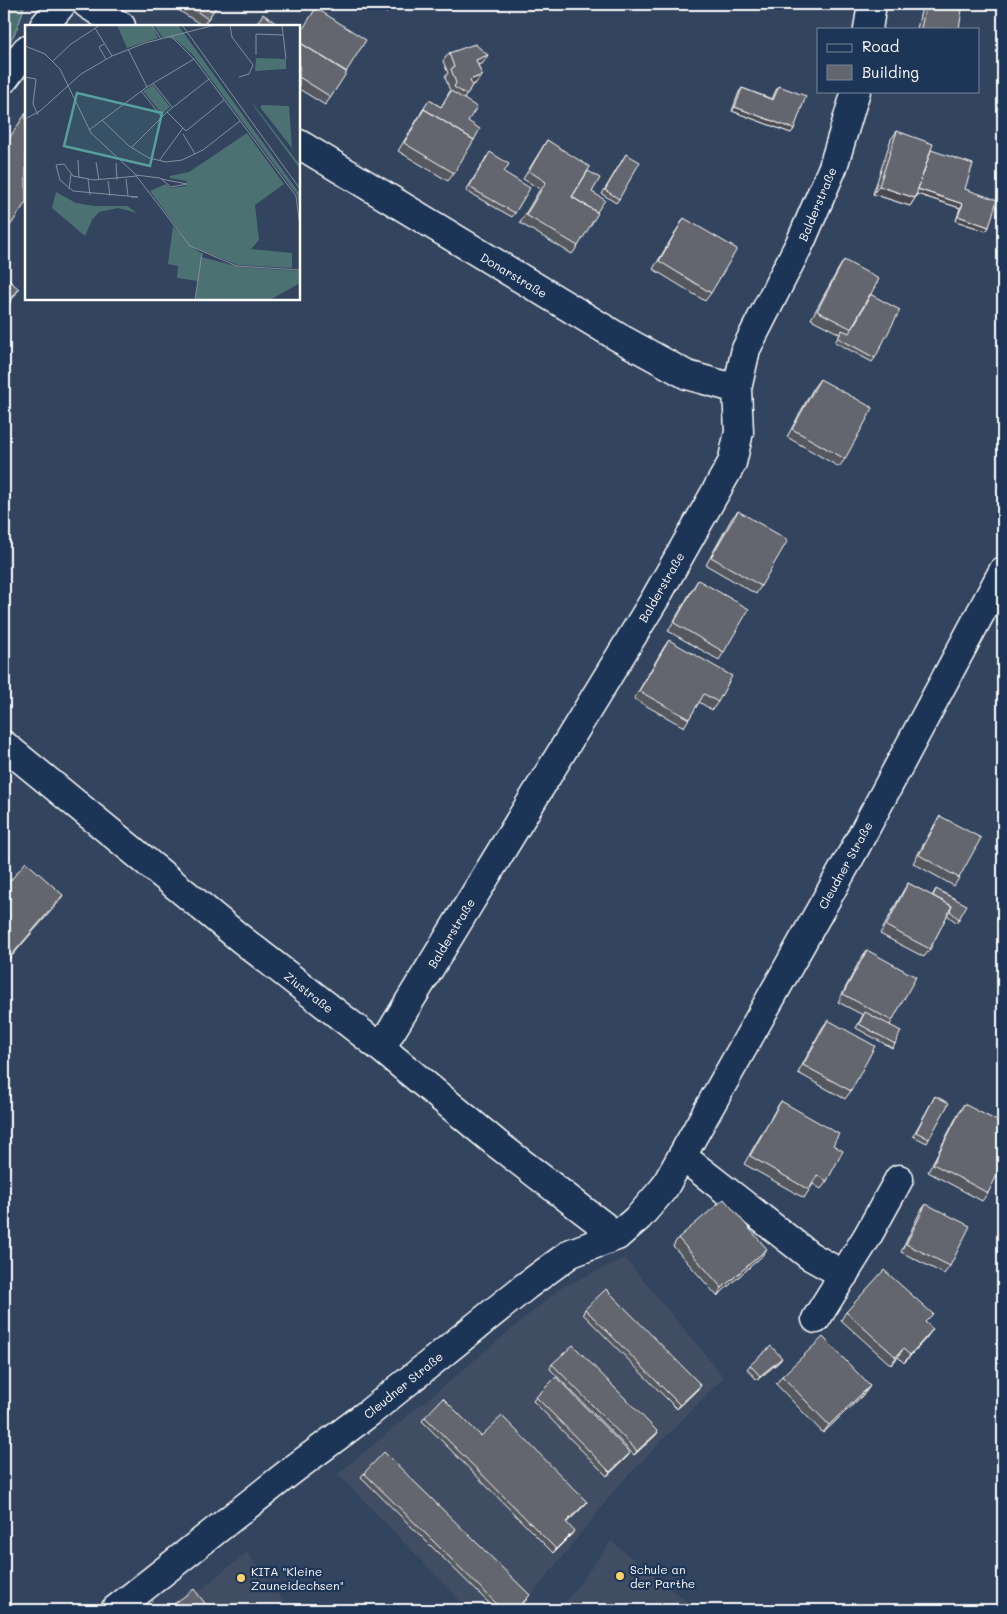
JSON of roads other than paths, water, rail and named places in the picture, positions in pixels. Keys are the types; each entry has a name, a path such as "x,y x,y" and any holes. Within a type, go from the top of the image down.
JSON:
{"street":[{"path":"45,25 62,4"},
{"path":"87,4 119,25"},
{"path":"868,28 872,4"},
{"path":"4,79 25,51"},
{"name":"Balderstraße","path":"381,1048 654,598 732,463 739,432 737,389 746,349 802,241 834,167 856,92"},
{"name":"Donarstraße","path":"300,145 618,337 687,375 737,389"},
{"name":"Cleudner Straße","path":"115,1610 291,1471 370,1412 526,1286 572,1253 617,1236 639,1217 664,1188 854,850 1003,571"},
{"name":"Ziustraße","path":"4,745 241,939 381,1048 497,1144 617,1236"},
{"path":"683,1157 810,1256 844,1274"},
{"path":"816,1319 900,1179"}],"place":[{"name":"Schule an der Parthe","path":"620,1576"},
{"name":"KITA \"Kleine Zauneidechsen\"","path":"241,1578"}]}
